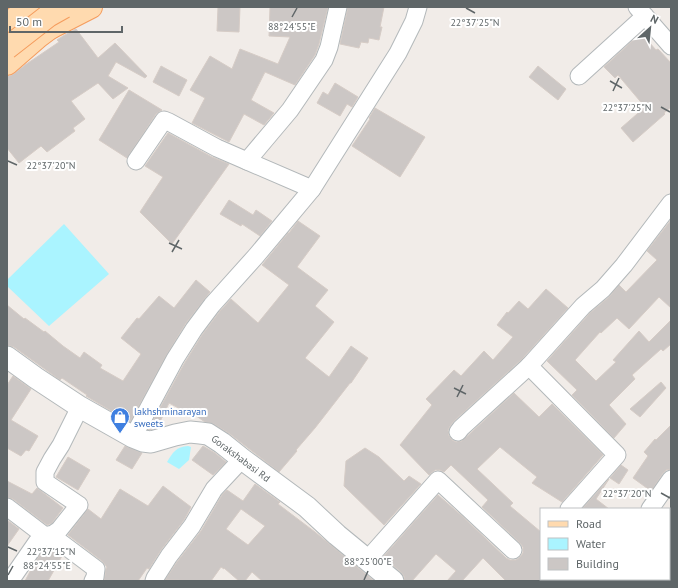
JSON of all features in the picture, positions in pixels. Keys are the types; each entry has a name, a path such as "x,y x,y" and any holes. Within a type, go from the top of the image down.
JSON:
{"main road":[{"path":"7,25 30,7 50,28"},
{"path":"7,48 48,16 64,7"},
{"path":"7,64 50,28 91,7"}],"street":[{"path":"247,161 290,110 324,60 329,46 338,7"},
{"path":"133,437 175,359 198,323 312,189 398,53 414,21 418,7"},
{"path":"579,76 641,12 671,46"},
{"path":"136,160 164,120 217,148 312,189"},
{"path":"458,432 460,428 529,366 582,306 603,289 624,265 671,203"},
{"name":"Gorakshabasi Rd","path":"7,356 36,378 80,407 133,437 143,441 151,442 190,432 208,434 307,507 337,536 393,581"},
{"path":"529,366 616,455 570,508"},
{"path":"10,581 37,542 45,536 53,534 58,530 79,505 45,482 45,472 61,445 80,407"},
{"path":"154,581 168,556 192,526 214,489 242,459"},
{"path":"651,508 671,479"},
{"path":"367,560 438,480 513,550"},
{"path":"7,507 45,536 60,542 96,569 93,581"}],"water":[{"path":"64,224 109,274 49,326 7,286 7,280"},
{"path":"188,446 191,447 189,460 179,469 167,462 175,451"}],"building":[{"path":"218,7 240,7 239,32 217,31"},
{"path":"270,7 328,7 315,55 295,85 265,72 251,100 274,113 264,125 244,114 229,142 192,123 205,98 190,90 210,56 232,69 240,49 278,64 290,37 269,36"},
{"path":"348,7 384,7 379,40 369,38 368,43 361,42 359,48 340,44"},
{"path":"76,29 98,58 115,43 147,76 145,78 116,62 108,76 128,88 113,99 98,83 71,101 85,119 73,128 75,131 47,152 41,146 19,163 7,148 7,76 15,73 59,42 57,40"},
{"path":"641,33 656,50 658,49 671,63 671,107 633,142 621,128 645,107 618,75 615,78 604,67"},
{"path":"161,66 187,80 179,96 153,82"},
{"path":"538,66 566,89 558,100 529,77"},
{"path":"335,83 358,97 352,107 347,104 340,116 317,103 323,92 328,95"},
{"path":"129,90 162,110 156,114 127,158 99,140"},
{"path":"375,108 425,137 400,177 352,146 370,119 369,118"},
{"path":"168,133 212,157 229,164 172,244 140,212 163,177 145,166"},
{"path":"229,200 253,215 256,210 272,221 260,236 242,224 241,226 220,214"},
{"path":"671,220 671,308 659,297 629,329 617,318 601,333 600,332 575,360 596,381 616,362 613,360 639,331 649,342 671,320 671,344 663,351 661,349 632,375 635,379 609,405 626,424 614,438 572,395 577,390 547,361 590,313 609,297 619,285 626,292 657,260 647,251"},
{"path":"298,221 320,236 297,267 328,290 315,306 334,322 305,358 329,377 351,346 368,358 351,383 279,472 230,434 214,424 205,422 186,409 184,411 169,403 157,428 148,430 184,364 202,335 231,299 258,323 289,285 262,265"},
{"path":"196,280 210,292 186,323 167,354 130,422 86,396 87,395 62,378 60,380 14,347 7,345 7,305 24,319 25,318 44,332 45,331 80,358 84,352 102,365 100,368 123,381 141,354 121,338 137,318 139,319 159,296 174,308"},
{"path":"546,289 568,308 522,359 454,421 448,430 449,436 456,442 462,441 514,393 539,417 552,404 603,455 562,502 532,483 537,477 500,447 477,469 513,503 510,506 540,531 541,581 506,581 483,558 462,581 447,581 456,571 436,554 412,581 405,581 401,572 383,557 438,495 506,558 516,560 523,553 523,547 520,543 482,507 488,500 451,465 444,472 435,470 429,475 400,445 432,405 426,399 454,370 461,376 484,351 493,360 513,337 497,325 507,312 508,313 519,301 528,309"},
{"path":"13,376 31,389 11,420 38,436 29,451 26,450 21,456 7,448 7,385"},
{"path":"661,382 666,388 640,417 630,409"},
{"path":"671,425 671,469 666,470 663,473 651,491 633,478 648,456 644,452 655,439 656,440"},
{"path":"125,446 142,453 132,469 116,460"},
{"path":"203,446 226,462 213,475 192,460"},
{"path":"365,448 379,457 404,481 409,476 421,484 384,525 344,486 346,461"},
{"path":"68,457 90,470 78,490 56,477"},
{"path":"621,465 628,470 619,484 610,478"},
{"path":"609,479 596,499 608,508 583,508"},
{"path":"7,481 32,494 37,488 63,508 52,523 47,525 13,499 7,497"},
{"path":"255,484 280,502 278,504 315,532 374,581 262,581 252,572 245,581 239,581 221,567 211,581 165,580 201,531 222,495 227,490 243,501","holes":["241,509 265,526 248,545 226,529"]},
{"path":"163,486 191,507 184,520 161,550 149,569 147,568 138,581 104,581 107,567 102,561 68,535 88,509 101,519 120,489 148,506"},
{"path":"7,520 19,529 7,546"},
{"path":"46,547 62,556 48,581 25,581 35,562"}],"place":[{"name":"lakhshminarayan sweets","path":"120,434"}]}
